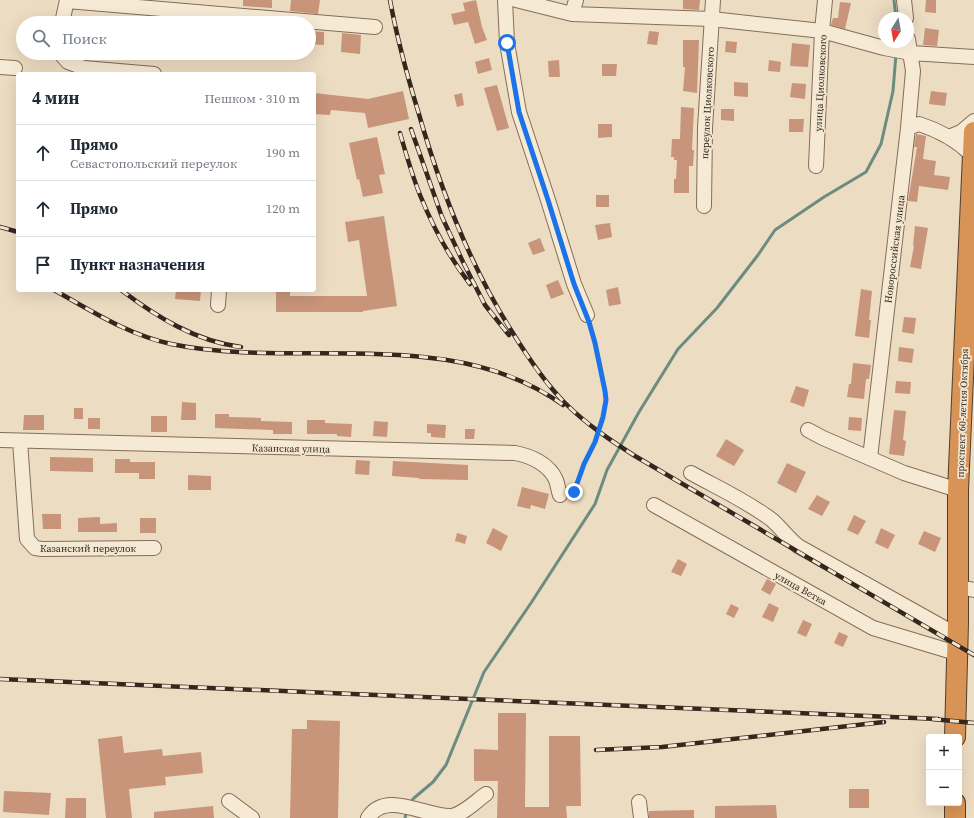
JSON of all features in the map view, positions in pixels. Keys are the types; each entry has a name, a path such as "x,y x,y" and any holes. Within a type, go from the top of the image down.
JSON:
{"highway":[{"name":"проспект 60-летия Октября","path":"955,734 958,490 974,132"},
{"name":"проспект 60-летия Октября","path":"957,637 969,589 967,490 974,362"},
{"path":"955,806 955,818"}],"street":[{"path":"64,16 67,0 197,6 282,16"},
{"path":"505,0 507,43 519,112 574,284 587,315"},
{"path":"516,0 572,14 712,19 822,30 878,46"},
{"path":"572,14 576,0"},
{"name":"переулок Циолковского","path":"704,206 705,128 713,0"},
{"name":"улица Циолковского","path":"816,166 822,30 825,0"},
{"path":"904,0 905,12"},
{"path":"316,20 375,27"},
{"path":"908,48 974,57"},
{"name":"Новороссийская улица","path":"870,458 908,128 913,71 908,48"},
{"path":"66,60 84,68 131,72"},
{"path":"0,67 15,68"},
{"path":"950,137 961,132 974,121"},
{"path":"908,128 919,124 950,137 962,145 973,156"},
{"path":"218,305 219,292"},
{"path":"808,430 904,473 958,490"},
{"name":"Казанская улица","path":"0,440 515,453 534,459 550,472 556,480 560,495"},
{"name":"Казанский переулок","path":"20,441 28,539 35,548 154,548"},
{"path":"691,473 752,507 770,519 780,527 789,539 798,546 957,637"},
{"name":"улица Ветка","path":"654,505 873,628 957,637"},
{"path":"368,818 370,814 382,807 390,806 415,810 436,816 451,816 459,813 486,794"},
{"path":"230,801 252,818"},
{"path":"639,802 641,818"}],"path":[{"path":"560,495 570,496 577,486 584,464 595,442 605,408 605,391 595,343 587,315"}],"building":[{"path":"243,0 272,0 272,8 243,6"},
{"path":"291,0 320,0 318,14 290,11"},
{"path":"476,0 482,27 487,40 475,44 468,22 454,25 451,14 465,11 463,3"},
{"path":"683,0 700,0 699,10 683,9"},
{"path":"926,0 936,0 936,13 925,12"},
{"path":"840,2 851,3 845,29 831,25 833,18 838,18"},
{"path":"925,28 939,30 937,46 923,45"},
{"path":"316,31 324,32 324,45 316,44"},
{"path":"649,31 659,32 657,45 647,44"},
{"path":"342,33 361,35 360,54 341,52"},
{"path":"683,40 699,40 697,93 683,91 685,67 683,67"},
{"path":"726,41 737,42 736,53 725,52"},
{"path":"792,43 810,45 808,67 790,66"},
{"path":"489,58 492,70 478,74 475,62"},
{"path":"559,60 560,77 549,77 548,61"},
{"path":"769,60 781,62 780,72 768,71"},
{"path":"602,64 617,64 616,76 602,76"},
{"path":"734,82 748,83 748,97 734,96"},
{"path":"792,83 806,84 805,99 790,97"},
{"path":"497,85 509,128 497,131 484,88"},
{"path":"403,91 409,119 368,128 365,113 331,110 330,115 316,114 316,93 368,99"},
{"path":"931,91 947,93 945,106 929,104"},
{"path":"462,93 464,105 457,107 454,95"},
{"path":"681,107 694,108 692,150 694,150 693,166 689,166 689,193 674,193 674,179 676,179 677,160 674,160 674,157 671,157 672,139 680,139"},
{"path":"721,109 734,109 734,121 721,120"},
{"path":"789,119 804,119 803,132 789,132"},
{"path":"598,124 612,124 612,137 598,138"},
{"path":"916,134 926,136 923,159 936,161 934,175 950,177 948,190 919,186 917,202 908,201 917,147 914,147"},
{"path":"377,137 385,174 379,175 383,193 363,197 359,179 357,180 349,143"},
{"path":"596,195 609,195 609,207 596,207"},
{"path":"384,216 397,306 363,312 276,312 276,292 290,292 290,296 367,296 359,240 348,242 345,222"},
{"path":"610,223 612,237 598,240 595,225"},
{"path":"915,226 928,228 921,269 910,267 914,246"},
{"path":"540,238 545,251 533,255 528,243"},
{"path":"558,280 564,294 551,299 546,285"},
{"path":"618,287 621,304 609,306 606,290"},
{"path":"861,289 872,291 869,338 855,336"},
{"path":"176,292 201,292 200,301 175,299"},
{"path":"904,317 916,318 914,334 902,332"},
{"path":"899,347 914,349 912,363 898,361"},
{"path":"853,363 871,365 869,379 866,379 864,399 847,397 849,384 851,384"},
{"path":"896,381 911,382 910,394 895,393"},
{"path":"796,386 809,390 804,407 790,402"},
{"path":"182,402 196,403 196,420 181,420"},
{"path":"74,408 83,408 83,419 74,419"},
{"path":"894,410 906,411 903,440 906,441 904,456 889,454"},
{"path":"215,414 229,414 229,417 261,418 261,421 292,422 292,434 273,434 273,430 215,428"},
{"path":"24,415 44,415 44,430 23,430"},
{"path":"151,416 167,416 167,432 151,432"},
{"path":"849,417 862,418 861,431 848,430"},
{"path":"88,418 100,418 100,429 88,429"},
{"path":"307,420 325,420 325,423 352,424 351,437 337,436 337,434 307,434"},
{"path":"374,421 388,422 387,437 373,436"},
{"path":"427,424 446,425 445,438 431,437 431,433 427,433"},
{"path":"465,429 475,429 474,439 465,439"},
{"path":"726,439 744,450 734,466 716,456"},
{"path":"50,457 93,458 93,472 50,471"},
{"path":"115,459 130,459 130,462 155,462 155,479 139,479 139,473 115,473"},
{"path":"356,460 370,461 369,475 355,474"},
{"path":"393,461 468,465 468,480 419,479 392,476"},
{"path":"787,463 806,472 796,493 777,483"},
{"path":"188,475 211,476 211,490 188,490"},
{"path":"522,487 549,494 545,509 531,505 530,509 517,506"},
{"path":"817,495 830,502 822,516 808,509"},
{"path":"42,514 61,514 61,529 43,529"},
{"path":"854,515 866,521 858,535 847,530"},
{"path":"100,517 100,524 117,523 117,532 78,532 78,518"},
{"path":"140,518 156,518 156,533 140,533"},
{"path":"493,528 508,536 501,551 486,543"},
{"path":"881,528 895,535 888,549 875,543"},
{"path":"924,531 941,538 935,552 918,544"},
{"path":"457,533 467,536 465,544 455,541"},
{"path":"678,559 687,564 681,576 671,572"},
{"path":"767,579 776,584 770,595 761,590"},
{"path":"769,603 779,608 773,622 762,617"},
{"path":"731,604 739,608 734,618 726,614"},
{"path":"803,620 812,624 806,637 797,633"},
{"path":"839,632 848,636 843,647 834,643"},
{"path":"498,713 526,713 525,807 549,807 549,736 580,736 581,806 566,806 567,818 497,818 498,781 474,781 474,749 498,750"},
{"path":"307,720 340,721 338,818 290,818 292,729 307,729"},
{"path":"122,736 124,753 162,749 163,756 201,752 203,773 165,777 166,785 129,789 132,818 106,818 98,739"},
{"path":"849,789 869,789 869,808 849,808"},
{"path":"4,791 51,793 49,815 3,812"},
{"path":"66,798 86,798 86,818 65,818"},
{"path":"776,805 777,818 715,818 715,806"},
{"path":"213,806 214,818 154,818 154,812"},
{"path":"694,810 694,818 649,818 649,811"}],"waterway":[{"path":"894,0 895,12"},
{"path":"410,803 433,782 446,765 484,672 595,504 607,470 639,412 678,349 717,308 758,255 775,230 824,197 866,172 881,144 893,91 896,54"},
{"path":"405,818 407,810"}],"railway":[{"path":"390,0 406,70 427,140 446,196 468,251 481,278 511,330 543,378 557,395 590,425 635,456 974,655"},
{"path":"411,129 442,217 463,262 485,305 509,335"},
{"path":"400,133 414,180 430,219 448,252 470,284"},
{"path":"0,227 16,231"},
{"path":"58,292 111,322 140,335 171,344 220,351 373,354 423,357 472,365 519,380 563,405"},
{"path":"124,292 148,309 177,326 208,339 241,347"},
{"path":"0,679 938,719"},
{"path":"932,719 974,723"},
{"path":"596,750 662,747 884,722"}],"route":[{"path":"507,43 519,112 574,284 587,315 595,343 605,391 606,400 603,417 595,442 584,464 574,492"}]}
